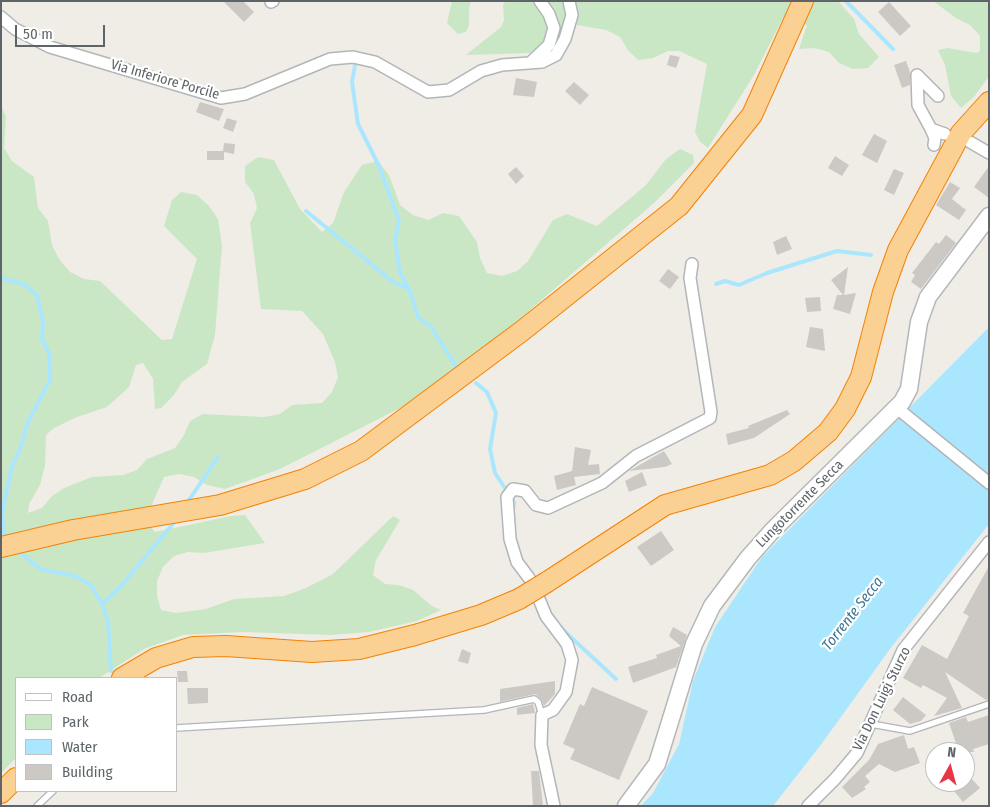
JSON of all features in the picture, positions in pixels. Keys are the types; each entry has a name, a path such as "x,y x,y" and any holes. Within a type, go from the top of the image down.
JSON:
{"highway":[{"path":"1,547 73,530 220,505 305,480 361,451 522,332 679,206 752,116 803,1"},
{"path":"124,677 156,658 193,647 226,646 312,652 340,651 387,642 500,609 665,505 770,475 794,461 828,432 846,409 861,376 883,292 898,250 961,133 989,102"},
{"path":"1,793 15,779"}],"main road":[{"name":"Lungotorrente Secca","path":"626,806 656,764 694,644 712,606 748,558 772,531 902,412 909,389 920,322 928,297 989,216"}],"street":[{"path":"529,64 548,45 554,28 549,14 540,1"},
{"name":"Via Inferiore Porcile","path":"1,17 14,29 50,47 221,98 245,94 330,59 353,57 375,62 428,92 449,90 481,71 502,65 542,62 556,55 565,39 572,15 569,1"},
{"path":"934,145 931,129 918,105 917,76 938,96"},
{"path":"931,129 945,134"},
{"path":"970,142 989,153"},
{"path":"554,806 541,745 542,715 553,710 566,692 572,660 567,644 546,616 534,589 517,562 510,539 507,497 513,489 525,491 536,505 548,508 602,483 636,456 710,418 711,412 690,278 692,264"},
{"path":"902,412 989,483"},
{"name":"Via Don Luigi Sturzo","path":"808,806 836,779 857,753 904,650 989,542"}],"lane":[{"path":"178,728 484,710 534,699 538,702 542,715"},
{"path":"871,724 910,731 989,704"},
{"path":"38,806 52,792"}],"green space":[{"path":"452,1 471,1 469,25 466,32 458,34 447,23"},
{"path":"505,1 565,1 568,15 564,37 549,38 533,53 466,55 501,27 504,20 503,5"},
{"path":"576,1 838,1 854,19 859,34 879,57 868,68 853,69 839,63 829,52 814,48 799,49 807,25 783,18 754,75 708,148 700,142 695,132 707,64 679,51 668,51 653,58 638,60 628,50 620,37 606,30 577,25"},
{"path":"933,1 989,1 989,76 974,97 961,108 951,96 945,65 938,50 947,48 977,53 980,51 980,36 970,25 956,18"},
{"path":"1,105 6,117 4,148 12,161 34,177 38,208 48,221 52,245 59,259 70,272 84,279 100,281 162,340 172,339 197,259 164,226 172,200 181,192 197,195 209,206 218,219 222,246 215,335 207,364 182,382 174,395 161,408 155,409 153,379 143,363 136,365 129,387 107,407 77,417 54,428 46,435 45,466 40,485 29,504 28,513 42,508 52,496 64,488 92,477 123,475 137,470 147,459 175,448 184,435 190,421 203,414 264,417 280,414 292,405 322,403 332,392 338,377 335,362 323,334 302,311 261,309 250,223 257,208 254,194 245,182 245,166 258,157 274,160 300,209 322,232 333,223 344,192 362,165 378,161 389,175 400,205 413,215 428,220 443,213 459,216 477,242 480,258 487,273 502,276 517,271 528,261 553,220 567,214 597,226 646,185 666,159 680,149 693,155 694,163 654,203 515,323 412,402 280,469 225,489 207,485 194,477 179,474 164,477 145,520 155,532 231,516 245,515 265,543 204,553 188,552 174,556 163,567 157,581 157,596 161,610 176,613 206,609 234,599 284,596 306,588 333,574 393,516 400,520 376,560 373,575 385,584 399,585 413,590 432,606 441,610 417,621 369,632 331,635 243,632 183,635 144,649 101,677 15,677 15,759 1,773"}],"water":[{"name":"Torrente Secca","path":"989,327 989,524 890,649 820,746 773,806 641,806 653,793 679,744 693,681 715,627 762,557"}],"building":[{"path":"223,1 243,1 254,12 244,22"},
{"path":"889,2 911,26 900,36 878,12"},
{"path":"670,55 680,57 676,68 667,65"},
{"path":"906,61 910,72 910,85 902,88 894,65"},
{"path":"516,78 537,82 534,97 513,95"},
{"path":"574,82 589,95 580,105 565,91"},
{"path":"200,102 224,109 219,121 196,112"},
{"path":"227,118 237,121 233,132 223,128"},
{"path":"874,134 887,141 877,163 862,155"},
{"path":"224,143 235,144 234,154 224,152 224,160 207,160 207,151 223,151"},
{"path":"835,156 849,165 842,176 828,168"},
{"path":"989,166 989,198 974,187"},
{"path":"516,167 524,176 516,184 508,174"},
{"path":"894,169 904,173 894,195 884,190"},
{"path":"950,182 960,188 952,199 966,210 959,220 936,205"},
{"path":"946,235 956,243 921,289 911,282 915,275 912,273 936,242 939,244"},
{"path":"786,236 792,249 777,255 773,242"},
{"path":"848,267 844,295 856,293 850,314 833,309 837,295 843,295 831,280"},
{"path":"668,269 679,277 670,289 659,281"},
{"path":"820,297 821,311 807,312 805,298"},
{"path":"810,327 823,329 825,351 806,347"},
{"path":"787,410 790,414 754,438 728,445 726,434 749,428 748,426"},
{"path":"575,447 591,450 588,465 599,464 600,474 574,477 576,485 557,490 554,476 572,471"},
{"path":"664,451 672,464 665,467 629,471"},
{"path":"642,472 647,485 629,492 625,481"},
{"path":"661,531 674,550 651,566 637,547"},
{"path":"989,566 989,699 986,700 945,672 962,708 934,716 947,698 923,685 921,688 903,678 922,645 947,659 969,616 963,613"},
{"path":"673,627 687,635 676,667 633,683 628,667 657,658 656,655 681,646 669,636"},
{"path":"462,649 471,653 468,664 458,661"},
{"path":"177,671 187,671 188,682 178,682"},
{"path":"555,681 555,694 544,706 541,699 535,694 500,702 500,689"},
{"path":"592,687 648,711 619,780 570,759 575,749 563,744 580,704 584,706"},
{"path":"187,688 208,688 208,703 188,704"},
{"path":"903,697 926,715 921,721 910,724 893,710"},
{"path":"533,704 535,713 517,715 517,708"},
{"path":"989,715 989,744 975,748 975,742 956,742 949,723 966,717 968,722"},
{"path":"904,735 908,749 914,747 920,763 895,772 879,764 865,776 870,782 864,787 866,789 852,798 842,787 869,760 878,744"},
{"path":"531,771 539,771 543,806 533,806"},
{"path":"975,782 980,788 963,802 955,792 975,792"}],"waterway":[{"path":"846,1 893,49"},
{"path":"356,60 352,82 358,124 379,166 399,221 395,240 400,273 409,289 418,317 431,327 456,366"},
{"path":"306,211 393,282 407,288"},
{"path":"716,284 725,281 739,285 767,273 837,251 871,255"},
{"path":"1,278 24,284 37,295 43,322 42,339 49,353 50,380 28,422 20,449 12,466 2,513 4,532 7,539"},
{"path":"476,383 487,392 496,413 490,449 495,473 514,502 513,509"},
{"path":"187,503 218,457"},
{"path":"102,604 121,586 177,519"},
{"path":"17,550 40,569 75,576 91,585 102,604 108,621 111,671"},
{"path":"561,628 616,679"}]}
